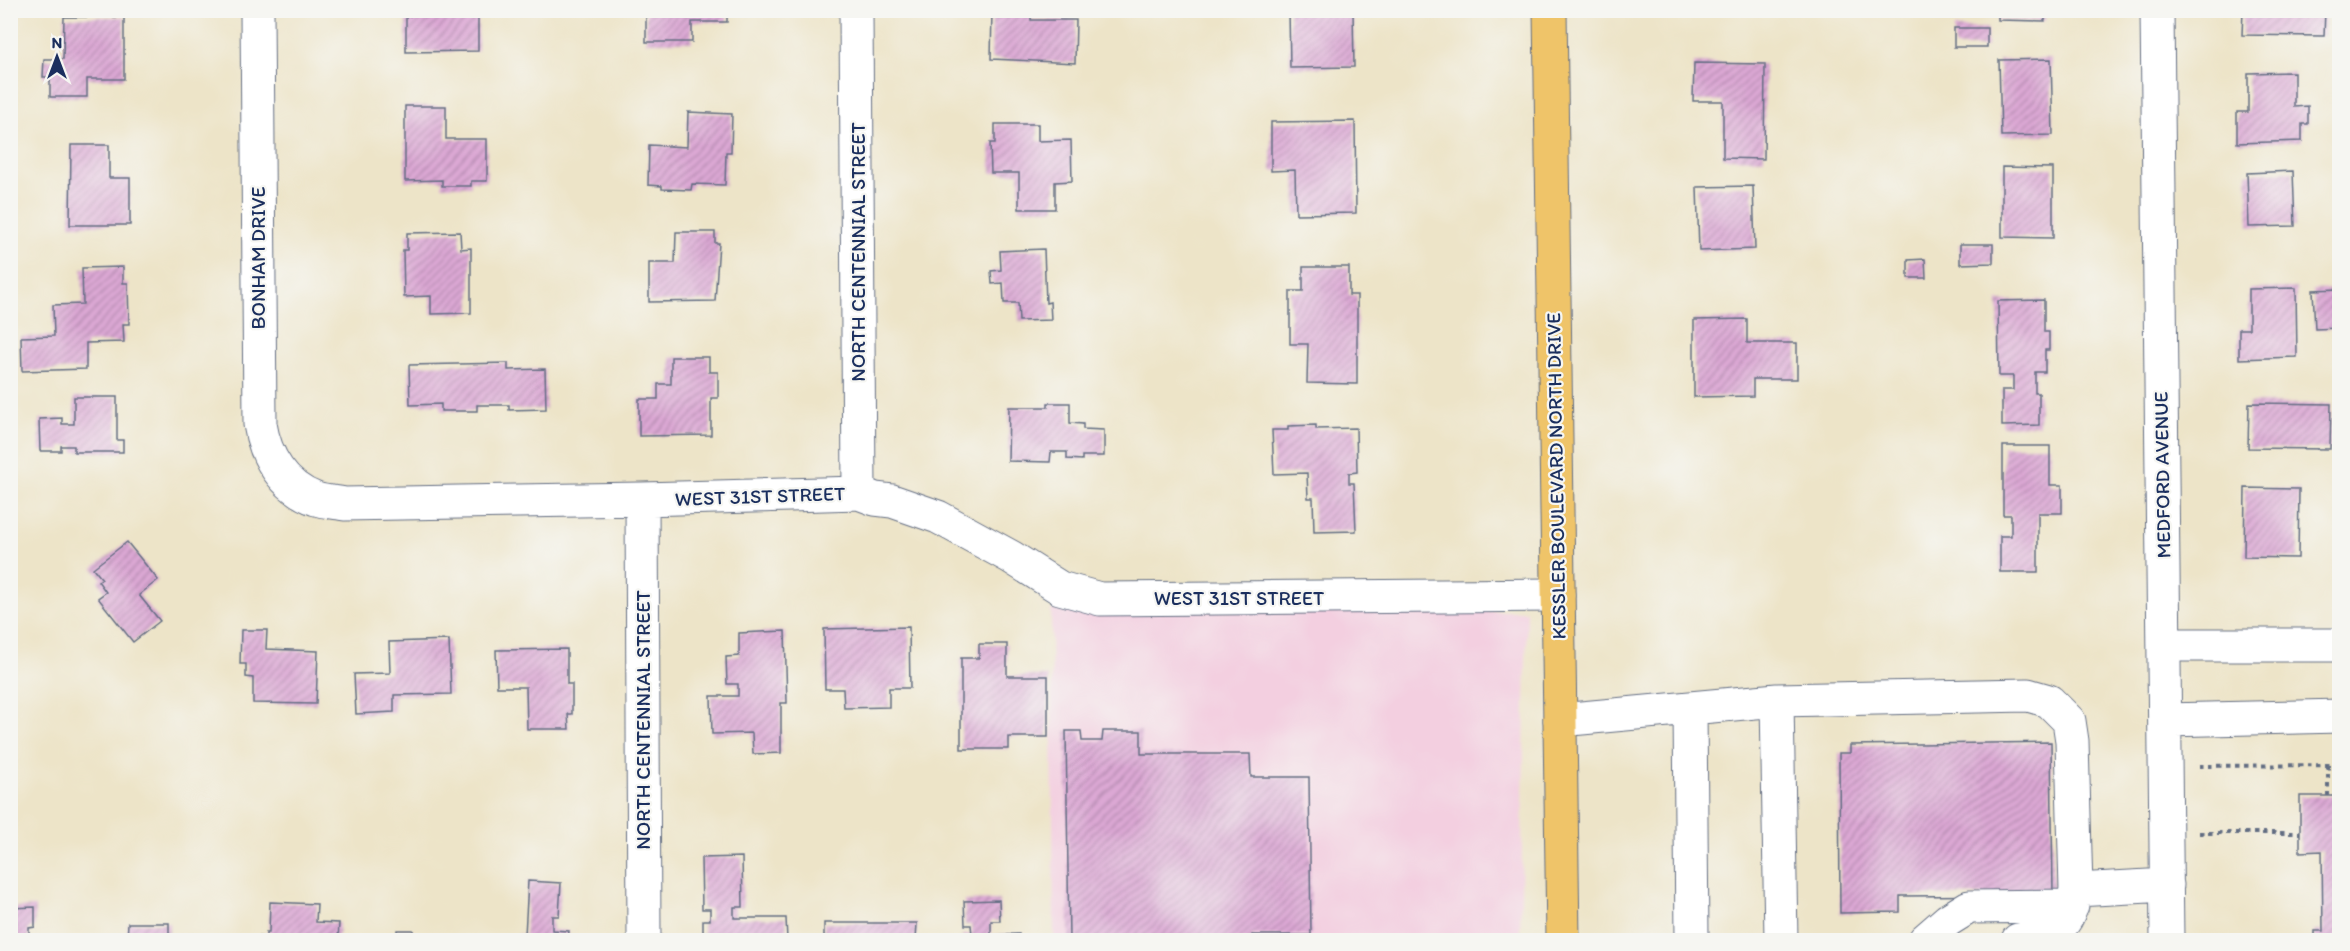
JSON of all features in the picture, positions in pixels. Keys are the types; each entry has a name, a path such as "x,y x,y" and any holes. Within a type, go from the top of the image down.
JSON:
{"main road":[{"name":"KESSLER BOULEVARD NORTH DRIVE","path":"1550,10 1563,940"}],"street":[{"name":"BONHAM DRIVE","path":"256,10 260,423 263,444 269,457 285,478 300,491"},
{"name":"NORTH CENTENNIAL STREET","path":"856,10 860,493"},
{"name":"MEDFORD AVENUE","path":"2157,10 2167,940"},
{"name":"WEST 31ST STREET","path":"300,491 316,499 344,504 860,493 938,517 1011,557 1060,588 1100,599 1558,595"},
{"name":"NORTH CENTENNIAL STREET","path":"642,499 644,940"},
{"path":"2164,645 2340,645"},
{"path":"1560,720 1777,700 2028,695 2049,701 2069,721 2072,741 2074,898 2070,914 2062,927 2039,936 2018,940"},
{"path":"1777,700 1781,940"},
{"path":"1690,708 1692,940"},
{"path":"2165,720 2340,716"},
{"path":"1925,940 1948,920 1969,907 2074,898 2167,885"}],"path":[{"path":"2328,765 2328,796"},
{"path":"2196,766 2340,765"},
{"path":"2196,833 2300,833"}],"shaded area":[{"path":"1051,610 1527,611 1520,940 1054,940"}],"building":[{"path":"410,10 449,10 449,15 478,15 478,51 406,52 406,16 410,16"},
{"path":"646,10 727,10 727,22 692,22 692,42 646,42"},
{"path":"992,10 1031,10 1031,20 1076,20 1075,63 991,59"},
{"path":"1289,10 1353,10 1354,67 1290,68"},
{"path":"1998,10 2045,10 2045,21 1998,20"},
{"path":"2243,10 2325,10 2324,36 2242,35"},
{"path":"64,17 124,17 124,79 87,79 87,97 50,97 50,77 43,77 44,59 63,59"},
{"path":"1954,28 1987,28 1987,47 1954,47"},
{"path":"2051,59 2053,135 2001,136 1999,60"},
{"path":"1694,63 1765,64 1764,159 1723,158 1723,101 1693,101"},
{"path":"2294,72 2294,107 2308,106 2308,124 2302,124 2302,141 2237,143 2237,112 2248,112 2248,73"},
{"path":"405,106 446,106 446,139 487,139 487,181 471,181 471,186 442,186 442,180 405,181"},
{"path":"688,112 732,114 731,152 726,152 725,185 692,184 691,190 662,189 662,186 648,185 649,145 687,147"},
{"path":"1355,121 1356,213 1296,214 1295,170 1271,171 1271,122"},
{"path":"995,124 1038,124 1038,141 1071,140 1072,181 1055,182 1055,209 1019,209 1019,173 991,173 990,143 995,143"},
{"path":"71,145 109,145 109,178 130,178 130,225 70,225"},
{"path":"2002,167 2053,168 2053,238 2002,237"},
{"path":"2293,171 2295,226 2249,227 2247,173"},
{"path":"1753,186 1755,249 1699,251 1697,187"},
{"path":"460,232 461,249 471,248 471,313 431,314 431,296 404,297 403,250 407,250 407,233"},
{"path":"676,232 715,232 715,243 719,243 715,301 649,302 649,263 675,263"},
{"path":"1960,244 1993,244 1993,263 1960,264"},
{"path":"1044,249 1046,303 1050,302 1051,320 1019,321 1018,303 1004,303 1003,283 992,284 991,271 1001,270 1000,251"},
{"path":"1925,259 1926,278 1908,278 1908,260"},
{"path":"123,267 123,283 128,283 129,324 123,324 124,342 86,343 86,369 22,371 21,337 54,336 53,305 83,304 82,268"},
{"path":"1303,267 1349,267 1349,295 1357,295 1357,384 1307,383 1308,344 1290,344 1290,291 1303,291"},
{"path":"2296,288 2297,357 2239,359 2239,329 2249,329 2249,289"},
{"path":"2340,289 2340,328 2315,329 2313,290"},
{"path":"2044,300 2044,332 2049,332 2049,350 2045,350 2045,372 2035,372 2035,393 2039,393 2039,425 2002,426 2002,390 2013,390 2013,376 1999,376 1998,301"},
{"path":"1747,319 1747,343 1797,343 1797,379 1753,379 1753,396 1694,397 1694,320"},
{"path":"671,357 709,357 709,372 718,372 718,398 711,398 711,435 639,436 639,399 658,399 658,384 671,384"},
{"path":"508,363 508,370 545,369 546,409 509,410 509,405 477,405 477,411 441,411 441,404 410,405 409,365"},
{"path":"74,397 117,397 117,440 123,440 123,452 74,452 74,446 61,446 61,451 40,451 39,419 62,418 62,424 74,424"},
{"path":"1048,403 1070,403 1070,423 1083,424 1083,429 1104,430 1104,456 1082,456 1082,460 1067,459 1067,452 1051,452 1050,462 1008,461 1009,407 1048,407"},
{"path":"2249,403 2331,404 2330,449 2248,448"},
{"path":"1316,425 1316,429 1356,428 1357,472 1349,473 1349,483 1354,483 1356,531 1314,532 1313,498 1308,498 1307,473 1274,474 1272,430 1288,430 1288,426"},
{"path":"2003,446 2050,446 2050,485 2062,485 2062,513 2038,513 2038,572 2000,572 2000,536 2011,536 2011,515 2003,515"},
{"path":"2245,488 2299,489 2298,558 2244,557"},
{"path":"127,542 158,580 139,595 160,621 133,642 98,598 106,592 98,581 102,579 93,568"},
{"path":"909,627 910,688 889,688 889,707 844,708 843,689 825,689 824,629"},
{"path":"241,630 267,630 266,649 318,651 316,704 253,703 253,678 246,677 246,664 240,664"},
{"path":"785,631 787,703 781,703 781,753 753,754 752,733 712,734 711,696 738,696 738,684 727,684 726,657 739,656 739,633"},
{"path":"449,640 451,694 394,695 394,712 356,714 354,674 390,673 389,642"},
{"path":"979,644 1007,644 1007,676 1048,676 1048,737 1009,737 1009,749 961,749 961,658 979,658"},
{"path":"567,649 567,684 572,684 572,714 568,714 569,729 527,729 526,687 497,687 496,650"},
{"path":"1066,731 1081,731 1082,741 1102,741 1103,731 1141,731 1141,754 1250,754 1251,777 1309,777 1311,935 1252,935 1252,940 1069,940"},
{"path":"2051,742 2053,895 1900,896 1900,912 1840,913 1839,753 1850,753 1850,745"},
{"path":"2300,796 2340,796 2340,940 2314,940 2314,931 2323,931 2322,851 2300,852"},
{"path":"742,857 743,907 734,907 734,918 786,918 787,940 703,940 703,920 710,920 710,909 702,909 701,858"},
{"path":"528,881 561,883 559,916 552,916 552,930 569,931 568,940 518,940 518,934 525,935"},
{"path":"999,900 1000,921 991,921 991,935 1019,934 1019,940 962,940 962,935 972,935 971,925 965,925 964,901"},
{"path":"270,902 317,904 316,922 339,923 338,940 254,940 254,936 266,937 266,932 269,932"},
{"path":"35,907 35,927 29,928 29,940 10,940 10,908"},
{"path":"128,923 169,923 169,940 127,940"},
{"path":"824,923 917,923 916,940 824,940"},
{"path":"397,930 413,930 413,940 397,940"},
{"path":"426,935 447,935 447,940 426,940"}]}
